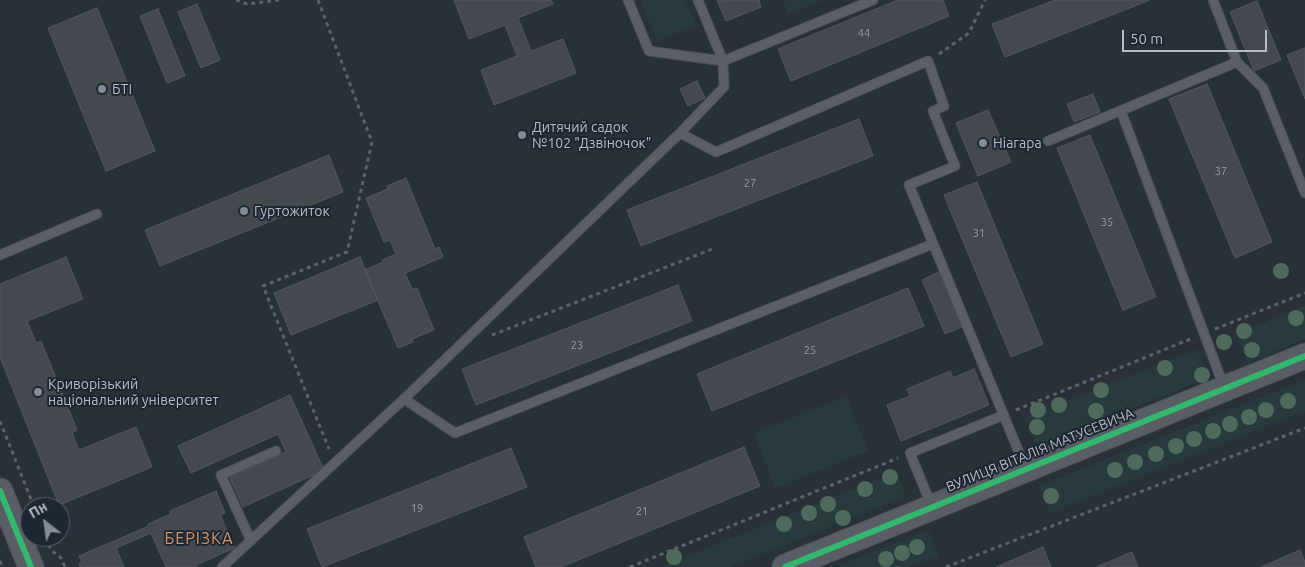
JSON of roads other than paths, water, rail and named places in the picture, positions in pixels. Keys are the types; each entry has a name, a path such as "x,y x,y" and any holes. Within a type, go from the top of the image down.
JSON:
{"street":[{"name":"ВУЛИЦЯ ВІТАЛІЯ МАТУСЕВИЧА","path":"785,567 1305,356"},
{"path":"0,491 31,567"}],"lane":[{"path":"628,0 649,51 723,61 873,0"},
{"path":"222,567 404,399 680,133 724,87 723,61 698,0"},
{"path":"1213,0 1237,62 1263,88 1305,194"},
{"path":"680,133 716,152 928,61 944,106 933,111 955,166 909,185 1026,470"},
{"path":"1048,141 1237,62"},
{"path":"1121,110 1224,389"},
{"path":"0,255 97,214"},
{"path":"404,399 454,433 933,244"},
{"path":"932,507 910,454 1004,415"},
{"path":"251,541 220,475 276,451"}],"place":[{"name":"БТІ","path":"102,89"},
{"name":"Дитячий садок №102 \"Дзвіночок\"","path":"522,135"},
{"name":"Ніагара","path":"983,143"},
{"name":"Гуртожиток","path":"244,211"},
{"name":"Криворізький національний університет","path":"38,392"}],"district":[{"name":"БЕРІЗКА","path":"199,539"}]}
